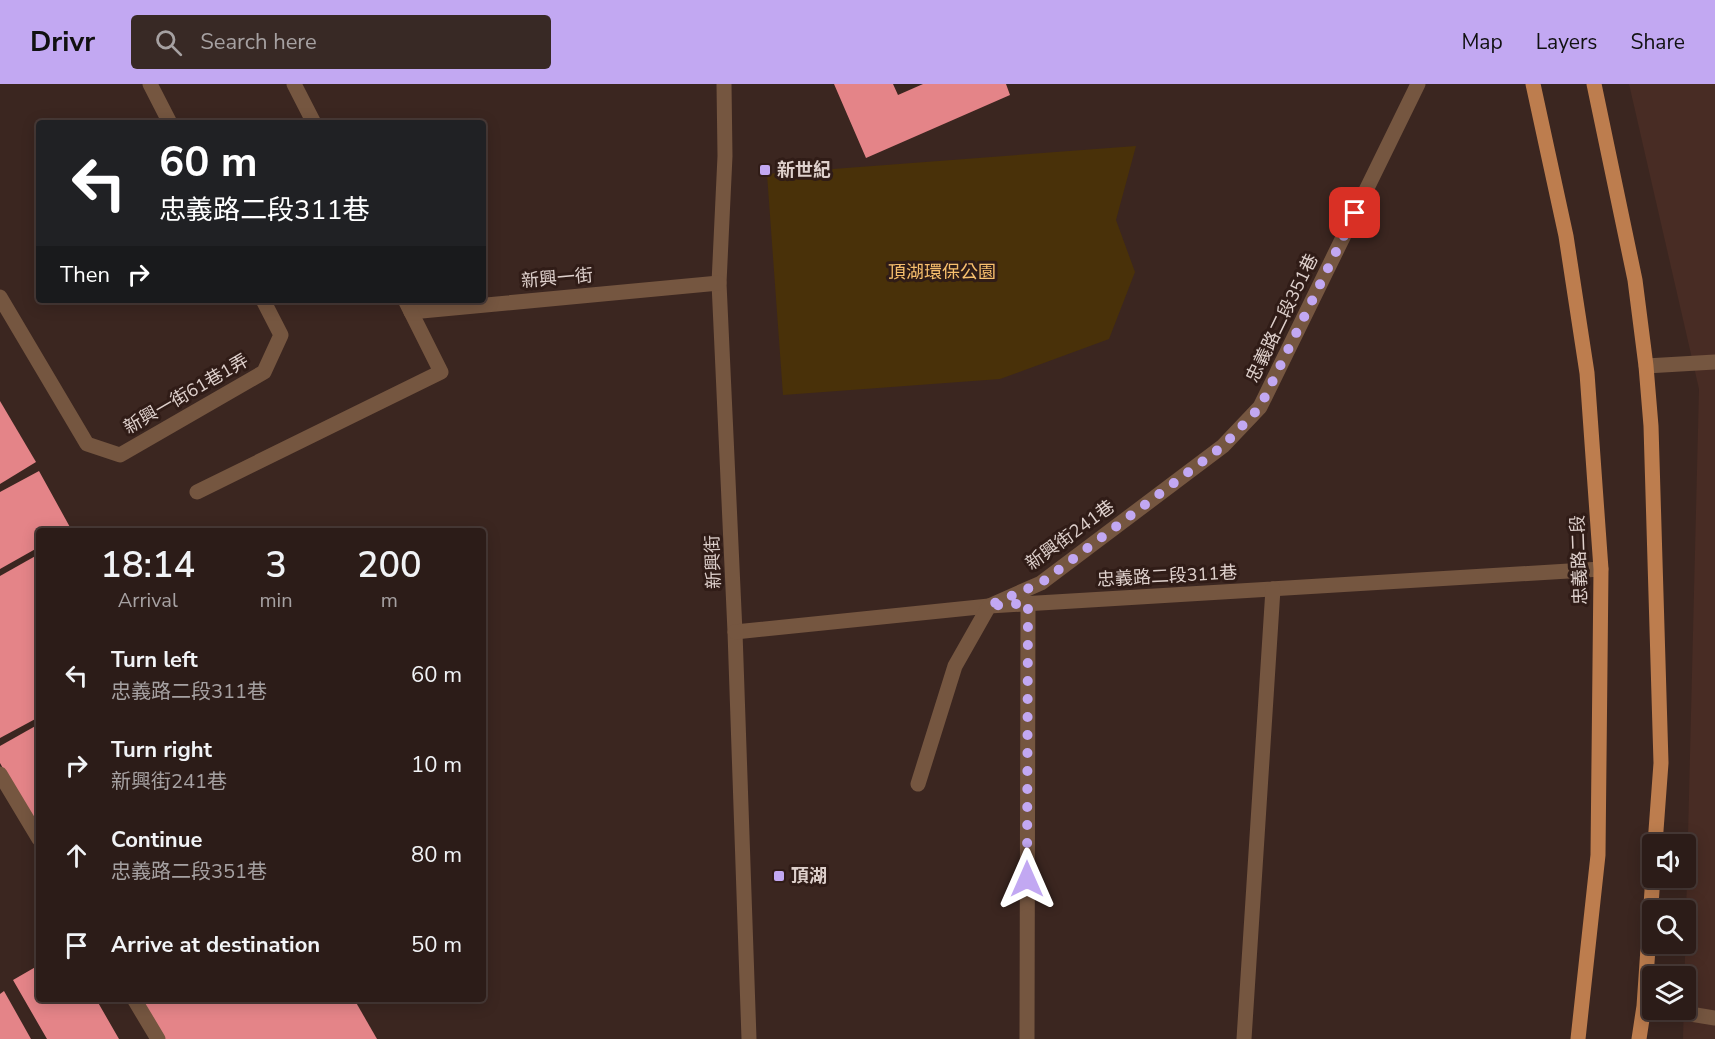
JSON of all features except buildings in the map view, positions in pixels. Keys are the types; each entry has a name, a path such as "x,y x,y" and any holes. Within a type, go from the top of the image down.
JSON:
{"main road":[{"name":"忠義路二段","path":"1533,84 1566,236 1587,374 1601,569 1598,855 1578,1039"},
{"path":"1594,84 1635,280 1651,426 1661,763 1656,834"},
{"path":"1650,966 1653,888"},
{"path":"1639,1039 1644,1020"}],"street":[{"path":"150,84 169,120"},
{"path":"294,84 312,120"},
{"name":"新興街","path":"724,84 725,156 719,283 735,632 749,1039"},
{"name":"忠義路二段351巷","path":"1260,407 1418,84"},
{"name":"新興一街","path":"486,300 719,283"},
{"name":"新興一街61巷1弄","path":"0,297 87,444 120,455 264,372 281,335 265,303"},
{"name":"新興一街","path":"408,306 449,303"},
{"path":"197,492 441,372 408,306"},
{"path":"1646,366 1715,362"},
{"name":"新興街241巷","path":"988,606 1041,583 1223,446 1260,407"},
{"name":"忠義路二段311巷","path":"735,632 1028,603 1601,569"},
{"path":"1244,1039 1273,589"},
{"path":"1027,1039 1028,603"},
{"path":"918,784 955,666 988,606"},
{"path":"0,774 36,834"},
{"path":"136,1002 158,1039"},
{"path":"1696,1015 1715,1018"}],"shaded area":[{"path":"1629,84 1715,84 1715,1039 1683,1039 1683,1020 1696,1020 1696,966 1685,966 1685,954 1696,954 1696,900 1686,900 1687,888 1696,888 1696,834 1688,834 1699,389"}],"green space":[{"name":"頂湖環保公園","path":"1136,146 1116,220 1135,272 1109,339 1000,379 783,395 767,174"}],"place":[{"name":"新世紀","path":"765,170"},
{"name":"頂湖","path":"779,876"}],"route":[{"path":"1027,879 1028,603 988,606 1041,583 1223,446 1260,407 1355,213"}]}
